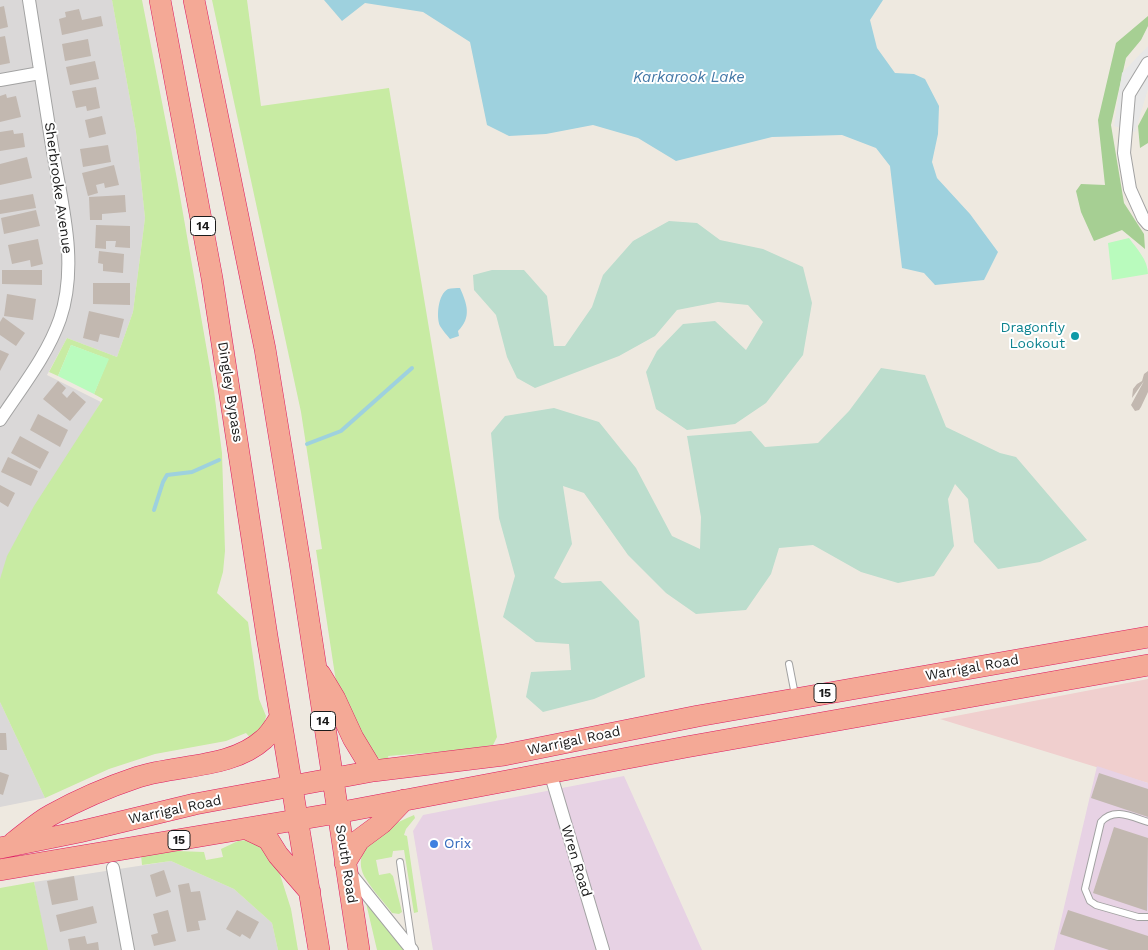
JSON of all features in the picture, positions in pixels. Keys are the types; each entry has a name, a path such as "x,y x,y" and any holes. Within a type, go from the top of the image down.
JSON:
{"highway":[{"name":"Dingley Bypass","path":"160,0 212,278 291,786"},
{"name":"14","path":"194,0 265,349 332,779"},
{"name":"Warrigal Road","path":"4,847 79,832 183,807 291,786 373,771 504,755 666,722 1148,637"},
{"path":"314,663 335,699 353,738 373,771"},
{"name":"Warrigal Road","path":"0,870 337,813 550,772 1148,665"},
{"path":"4,847 49,816 102,790 144,775 215,762 236,755 266,738 280,718"},
{"name":"South Road","path":"332,779 359,950"},
{"name":"14","path":"291,786 319,950"},
{"path":"346,865 360,840 382,823 404,800"},
{"path":"247,829 268,839 278,856 310,893"}],"street":[{"name":"Sherbrooke Avenue","path":"0,420 46,350 60,318 67,286 69,258 29,0"},
{"path":"1148,63 1129,94 1124,153 1130,189 1143,218 1148,224"},
{"path":"0,80 40,73"},
{"name":"Wren Road","path":"550,772 603,950"},
{"path":"346,865 412,949"},
{"path":"113,868 128,950"}],"lane":[{"path":"789,664 795,699"},
{"path":"1148,822 1119,813 1105,817 1101,822 1085,889 1090,901 1096,905 1138,917 1148,917"},
{"path":"400,862 412,949"}],"shaded area":[{"path":"0,0 112,0 136,132 145,218 133,312 117,357 67,338 47,375 101,402 10,551 0,580"},
{"path":"1148,46 1148,89 1135,132 1114,126 1122,73"},
{"path":"1148,679 1148,783 940,719"},
{"path":"0,702 45,798 0,807"},
{"path":"1097,766 1148,783 1148,950 1054,950"},
{"path":"624,776 702,950 433,950 413,831 423,815"},
{"path":"171,861 234,889 272,923 278,950 47,950 34,882"}],"green space":[{"path":"112,0 142,0 177,179 214,391 222,453 225,551 223,572 217,593 248,622 259,699 266,716 264,725 253,741 246,733 226,741 155,754 109,769 45,798 0,702 0,579 7,556 34,506 103,399 94,394 108,359 71,345 58,376 49,372 67,338 117,357 133,312 145,218 136,132"},
{"path":"212,0 247,0 261,106 389,88 497,737 493,745 462,750 388,756 389,759 384,760 374,757 338,695 316,550 322,549 301,412"},
{"path":"1148,16 1148,26 1141,40 1126,58 1111,125 1124,203 1144,234 1145,249 1122,230 1094,241 1081,212 1076,191 1081,184 1105,185 1098,120 1116,43"},
{"path":"1148,107 1148,143 1140,148 1138,126"},
{"path":"669,221 697,223 720,240 763,249 803,267 812,303 803,355 766,403 735,424 687,430 656,409 646,372 657,351 683,324 715,321 746,350 763,322 748,305 718,302 677,310 655,336 619,356 535,388 517,378 507,357 496,315 474,290 473,275 492,270 524,270 547,296 554,346 565,346 592,307 603,275 633,241"},
{"path":"1129,238 1144,259 1148,274 1112,280 1108,243"},
{"path":"71,345 109,359 94,394 58,376"},
{"path":"881,368 925,375 946,427 1000,453 1016,457 1087,540 1040,562 998,569 974,542 968,499 955,484 948,499 954,546 934,576 898,583 861,572 813,545 779,548 771,574 746,610 696,614 666,593 628,555 584,493 563,486 572,544 554,578 562,583 601,581 639,621 645,677 594,699 543,712 526,697 531,672 571,670 569,644 536,642 503,617 515,576 499,518 491,433 505,416 554,408 599,422 636,468 672,536 700,549 701,517 687,436 751,431 765,447 818,443 849,411"},
{"path":"414,815 415,818 406,829 404,835 407,836 418,912 414,913 404,850 393,851 392,857 376,860 379,875 390,873 393,876 402,912 399,914 392,913 366,879 361,867 362,856 366,847 374,838 383,831"},
{"path":"257,839 278,868 291,909 298,950 278,950 272,923 234,889 171,861 142,865 141,855 177,851 204,852 206,860 223,857 221,849 238,841"},
{"path":"34,882 48,950 0,950 0,888"},
{"path":"366,903 404,948 405,950 377,950"}],"water":[{"name":"Karkarook Lake","path":"324,0 883,0 870,20 877,48 895,73 914,74 925,79 939,106 938,134 932,162 937,178 970,214 998,252 984,280 935,285 924,273 902,268 890,166 876,148 842,135 772,137 676,161 638,138 593,125 546,134 509,136 487,125 470,42 423,12 365,3 342,21"},
{"path":"460,288 465,300 467,315 458,331 459,336 450,339 440,326 438,317 439,306 442,296 448,289"}],"building":[{"path":"4,6 8,27 0,29 0,7"},
{"path":"79,9 82,20 101,16 103,26 62,35 59,19 66,17 65,12"},
{"path":"5,36 10,63 0,65 0,37"},
{"path":"88,39 91,56 65,61 62,44"},
{"path":"95,61 99,79 70,85 66,67"},
{"path":"96,87 100,108 87,111 86,106 76,108 72,91"},
{"path":"6,94 7,98 16,96 21,117 0,122 0,96"},
{"path":"102,116 106,134 89,138 85,120"},
{"path":"13,130 14,134 23,133 25,147 0,151 0,132"},
{"path":"108,145 111,162 83,167 80,149"},
{"path":"27,157 32,178 0,185 0,164"},
{"path":"114,165 119,185 105,188 104,183 96,185 98,193 88,196 82,173"},
{"path":"33,194 36,208 0,214 0,200"},
{"path":"125,195 126,212 102,214 102,220 90,220 89,197"},
{"path":"36,210 40,226 4,234 1,218"},
{"path":"96,225 130,226 130,248 115,247 116,241 106,241 106,249 95,248"},
{"path":"38,239 43,264 31,267 30,260 12,264 8,245"},
{"path":"99,251 124,254 123,273 103,271 103,264 98,263"},
{"path":"2,270 42,270 42,285 2,284"},
{"path":"93,283 130,283 130,305 93,304"},
{"path":"7,294 36,299 33,320 4,316"},
{"path":"89,311 124,319 119,338 100,334 98,342 83,338"},
{"path":"3,317 25,333 16,346 0,335 0,322"},
{"path":"0,350 9,354 0,371"},
{"path":"1148,371 1148,392 1139,410 1135,411 1131,405 1144,381 1132,398 1133,389 1142,381 1144,374"},
{"path":"58,381 66,388 62,393 67,398 73,391 86,402 70,421 43,399"},
{"path":"38,414 68,430 60,447 30,430"},
{"path":"20,436 49,452 40,469 11,453"},
{"path":"8,457 38,471 31,486 1,472"},
{"path":"0,485 15,493 8,507 0,502"},
{"path":"0,733 6,733 7,750 0,750"},
{"path":"0,772 9,775 3,795 0,794"},
{"path":"1099,773 1148,789 1148,817 1091,798"},
{"path":"1114,827 1148,838 1147,911 1093,893"},
{"path":"164,870 171,892 156,897 150,875"},
{"path":"74,876 78,900 52,905 47,881"},
{"path":"189,883 191,892 200,891 206,920 198,921 200,930 187,932 178,885"},
{"path":"93,906 97,923 60,932 56,915"},
{"path":"168,910 176,941 154,946 151,935 158,933 153,914"},
{"path":"237,910 259,922 250,939 242,934 240,937 226,929"},
{"path":"1068,910 1148,936 1148,950 1109,950 1060,934"},
{"path":"85,936 87,944 98,942 99,950 70,950 68,939"}],"waterway":[{"path":"307,444 341,431 412,368"},
{"path":"154,510 167,475 192,472 219,460"}],"place":[{"name":"Dragonfly Lookout","path":"1075,336"},
{"name":"Orix","path":"434,844"}]}
